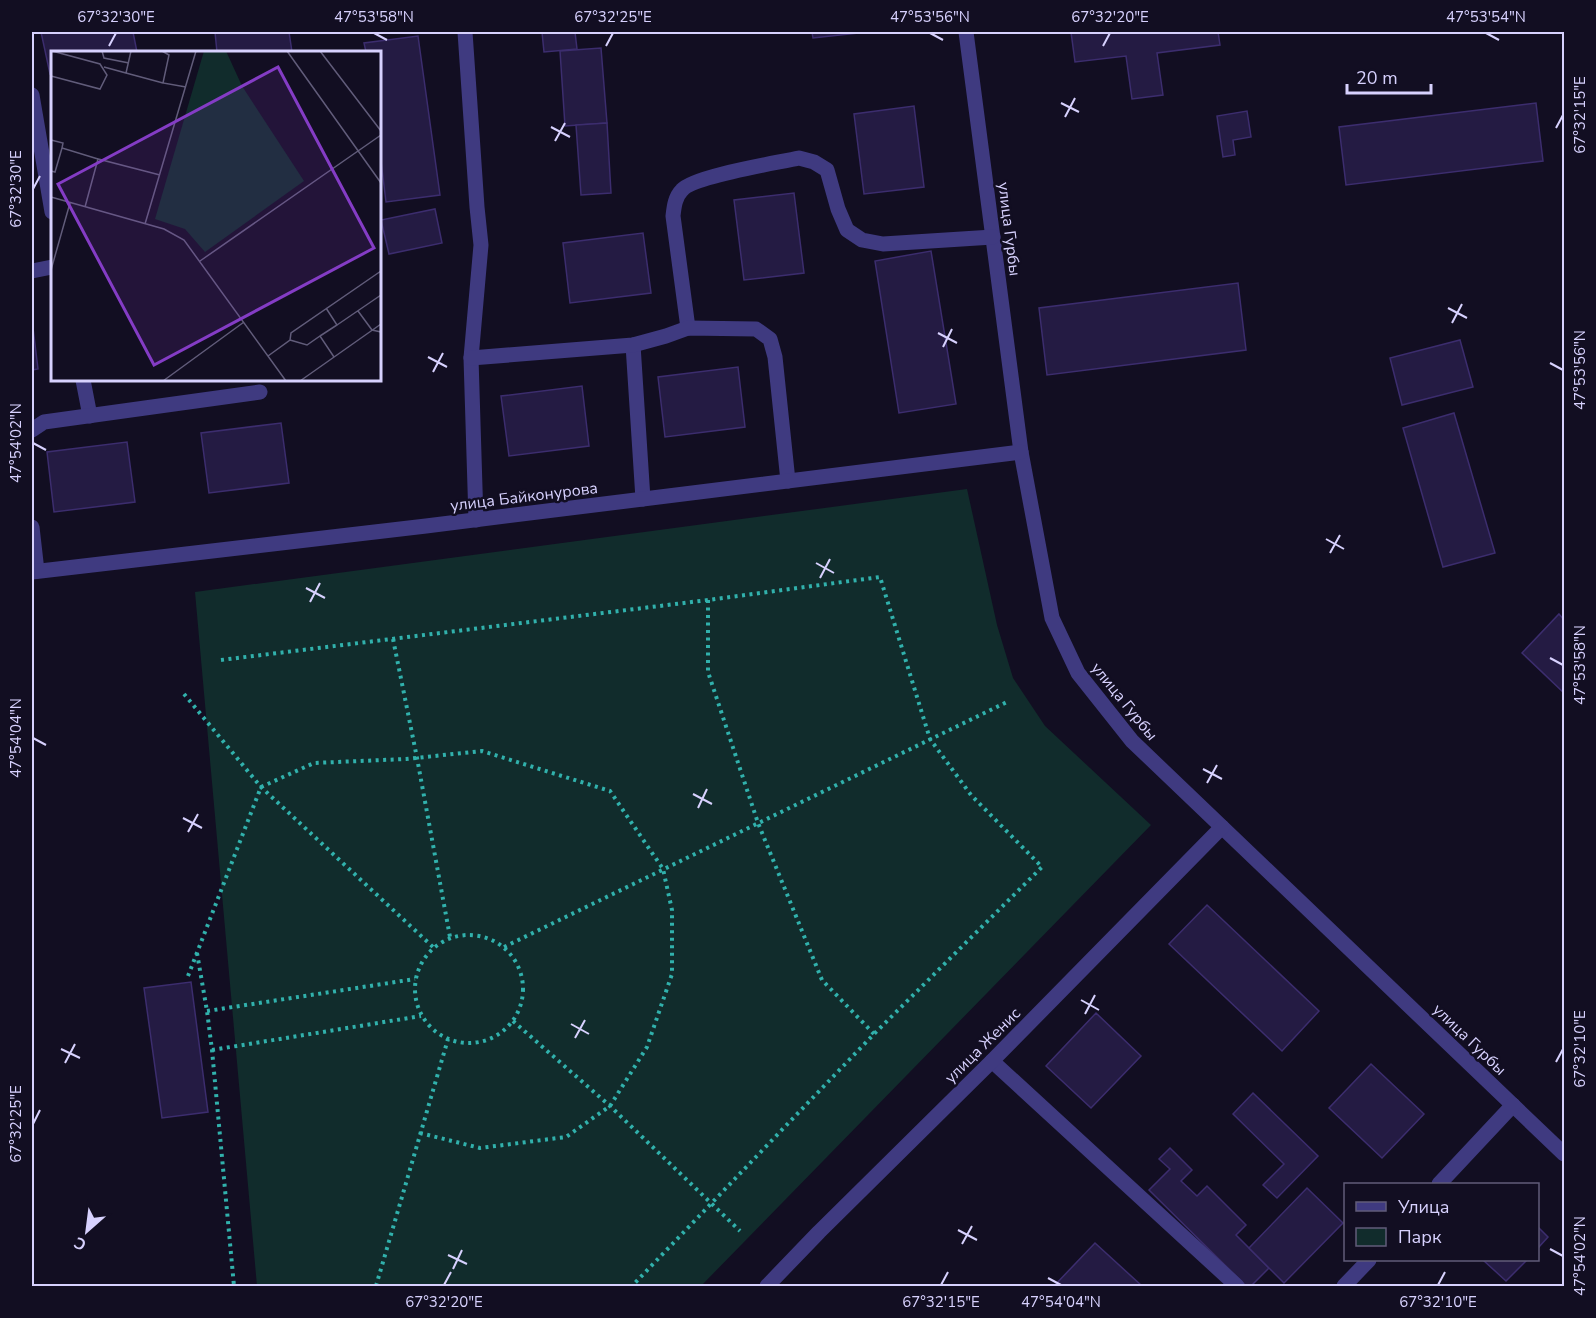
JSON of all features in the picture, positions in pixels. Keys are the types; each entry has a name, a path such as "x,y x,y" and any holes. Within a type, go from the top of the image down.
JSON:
{"street":[{"path":"465,32 481,245 471,358 476,520"},
{"name":"улица Гурбы","path":"966,32 1021,452 1052,618 1078,673 1131,741 1564,1154"},
{"path":"32,95 51,206"},
{"path":"688,328 673,216 676,199 682,189 700,180 799,158 814,162 827,170 838,209 847,230 862,240 883,244 993,237"},
{"path":"32,271 51,267"},
{"path":"471,358 633,345 688,328 756,329 770,339 775,357 788,481"},
{"path":"633,345 643,499"},
{"path":"83,381 90,416"},
{"path":"32,430 44,422 260,392"},
{"name":"улица Байконурова","path":"34,571 476,520 1021,452"},
{"path":"32,527 34,571"},
{"name":"улица Женис","path":"767,1287 1222,826"},
{"path":"992,1061 1237,1287"},
{"path":"1441,1183 1513,1105"},
{"path":"1344,1287 1368,1261"}],"path":[{"path":"221,660 880,577 930,740 970,795 1042,867 874,1034 632,1287"},
{"path":"708,600 708,672 758,823 822,980 874,1034"},
{"path":"393,639 450,937"},
{"path":"184,694 261,787 433,947"},
{"path":"504,947 1009,701"},
{"path":"188,976 261,787 314,764 417,758 482,751 610,791 663,869 672,910 672,975 646,1047 610,1106 566,1137 480,1148 420,1133"},
{"path":"469,934 488,937 504,947 520,968 524,986 522,1004 513,1021 500,1035 486,1041 467,1044 448,1039 432,1029 421,1016 415,998 415,979 421,962 433,947 450,937 469,934"},
{"path":"197,951 212,1050 234,1287"},
{"path":"207,1011 415,979"},
{"path":"212,1050 421,1016"},
{"path":"513,1021 610,1106 740,1231"},
{"path":"376,1287 448,1039"}],"green space":[{"path":"967,489 997,625 1013,678 1045,726 1151,825 701,1286 257,1286 195,592"}],"building":[{"path":"41,32 133,32 137,51 51,51 50,74"},
{"path":"215,32 289,32 292,51 217,51"},
{"path":"542,32 575,32 577,49 544,52"},
{"path":"812,32 868,32 813,38"},
{"path":"1071,32 1218,32 1220,45 1157,53 1163,95 1132,99 1126,56 1075,62"},
{"path":"418,36 440,195 386,202 381,161 381,51 366,51 364,43"},
{"path":"601,48 607,123 565,126 560,51"},
{"path":"1536,103 1543,161 1346,185 1339,127"},
{"path":"914,106 924,187 864,194 854,114"},
{"path":"1247,111 1251,137 1233,140 1235,155 1223,157 1217,116"},
{"path":"607,123 611,193 581,195 576,125"},
{"path":"794,193 804,273 744,280 734,200"},
{"path":"435,209 442,243 389,254 381,220"},
{"path":"643,233 651,293 570,303 563,243"},
{"path":"931,251 956,404 899,413 875,261"},
{"path":"1238,283 1246,350 1047,375 1039,308"},
{"path":"32,320 38,369 32,370"},
{"path":"1460,340 1473,387 1402,405 1390,358"},
{"path":"738,367 745,427 665,437 658,377"},
{"path":"582,386 589,446 509,456 501,396"},
{"path":"1454,413 1495,553 1443,567 1403,428"},
{"path":"281,423 289,483 209,493 201,433"},
{"path":"127,442 135,502 54,512 47,452"},
{"path":"1559,614 1564,620 1564,693 1522,653"},
{"path":"1207,905 1319,1011 1282,1051 1169,944"},
{"path":"191,982 208,1112 162,1118 144,988"},
{"path":"1096,1013 1141,1056 1091,1108 1046,1066"},
{"path":"1371,1064 1424,1114 1382,1158 1329,1108"},
{"path":"1253,1093 1318,1156 1277,1198 1263,1185 1284,1164 1233,1114"},
{"path":"1170,1148 1192,1170 1181,1181 1197,1196 1207,1186 1246,1225 1236,1235 1269,1268 1251,1286 1246,1286 1149,1190 1170,1169 1159,1159"},
{"path":"1307,1188 1343,1223 1284,1283 1249,1248"},
{"path":"1539,1228 1548,1237 1539,1247"},
{"path":"1095,1243 1142,1286 1054,1286"},
{"path":"1484,1261 1526,1261 1506,1281"}]}
